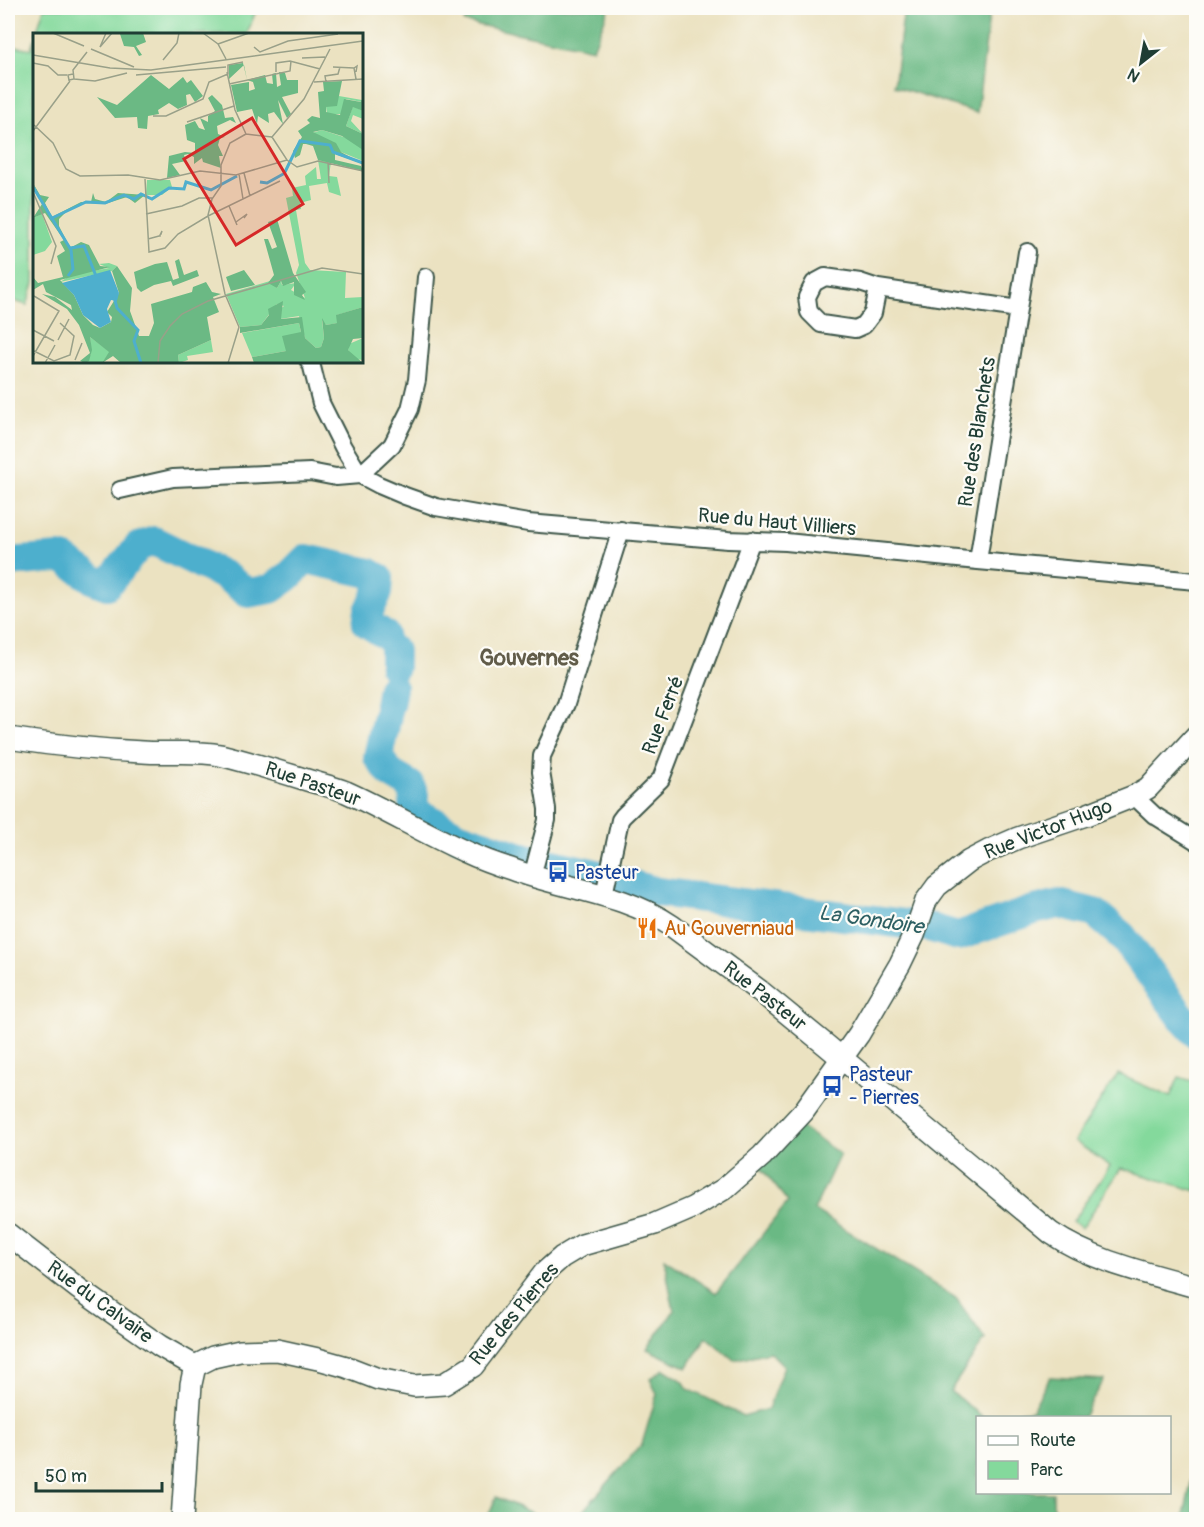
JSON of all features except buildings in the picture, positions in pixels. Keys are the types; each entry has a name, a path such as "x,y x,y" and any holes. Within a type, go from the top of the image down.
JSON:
{"street":[{"name":"Rue des Blanchets","path":"978,561 1027,252"},
{"path":"120,490 173,478 310,472 336,477 360,475 392,445 410,409 417,380 426,277"},
{"path":"878,288 1018,309"},
{"path":"311,363 321,403 360,475"},
{"name":"Rue du Haut Villiers","path":"360,475 405,496 436,507 528,523 728,540 786,542 1197,581"},
{"path":"535,866 548,820 541,771 542,756 566,704 621,530"},
{"name":"Rue Ferré","path":"606,884 621,818 661,779 752,540"},
{"name":"Rue Victor Hugo","path":"842,1058 859,1034 900,964 914,935 926,901 937,886 969,861 1018,838 1086,815 1148,788 1197,736"},
{"name":"Rue Pasteur","path":"8,738 111,751 201,752 218,755 274,769 344,791 465,852 535,866 606,884 659,917 760,991 1067,1244 1080,1251 1133,1269 1197,1287"},
{"path":"1134,796 1154,815 1197,841"},
{"name":"Rue des Pierres","path":"195,1366 213,1357 240,1351 278,1350 348,1367 378,1379 414,1386 444,1384 473,1366 545,1272 562,1257 582,1245 655,1224 692,1208 724,1189 762,1156 804,1111 842,1058"},
{"name":"Rue du Calvaire","path":"8,1234 51,1268 160,1346 195,1366"},
{"path":"182,1520 191,1384 195,1366"}],"green space":[{"path":"44,8 257,8 247,33 36,33"},
{"path":"467,8 609,8 593,49 464,22"},
{"path":"904,8 990,8 977,113 894,86"},
{"path":"33,42 33,286 27,305 8,299 8,45 31,49"},
{"path":"1118,1074 1170,1097 1179,1077 1196,1082 1196,1191 1121,1168 1082,1228 1072,1222 1110,1166 1074,1141"},
{"path":"792,1121 840,1154 814,1210 956,1298 985,1339 950,1391 982,1416 976,1416 976,1494 1053,1494 1053,1508 1064,1519 1025,1519 1011,1513 1007,1520 575,1520 642,1444 657,1394 650,1379 664,1369 683,1381 688,1389 743,1416 768,1409 784,1366 770,1352 734,1360 706,1337 687,1368 647,1349 674,1311 664,1259 716,1293 788,1202 754,1159"},
{"path":"1050,1377 1104,1380 1084,1416 991,1416 1032,1410"},
{"path":"1192,1479 1196,1480 1196,1519 1183,1519"},
{"path":"496,1497 545,1519 487,1519"}],"waterway":[{"name":"La Gondoire","path":"8,562 59,558 66,560 94,580 107,585 138,547 154,541 225,576 248,593 271,589 288,577 306,559 370,573 379,578 378,592 369,611 367,623 384,634"},
{"name":"La Gondoire","path":"394,651 394,667"},
{"name":"La Gondoire","path":"389,705 392,688"},
{"name":"La Gondoire","path":"387,716 378,757 391,774 410,785 414,795 413,810"},
{"name":"La Gondoire","path":"424,816 457,835 521,857 592,873 657,892 928,927 958,936 1034,910 1059,904 1095,913 1122,936 1196,1033"}],"place":[{"name":"Pasteur","path":"558,872"},
{"name":"Au Gouverniaud","path":"647,928"},
{"name":"Pasteur - Pierres","path":"832,1086"}],"district":[{"name":"Gouvernes","path":"529,658"}]}
